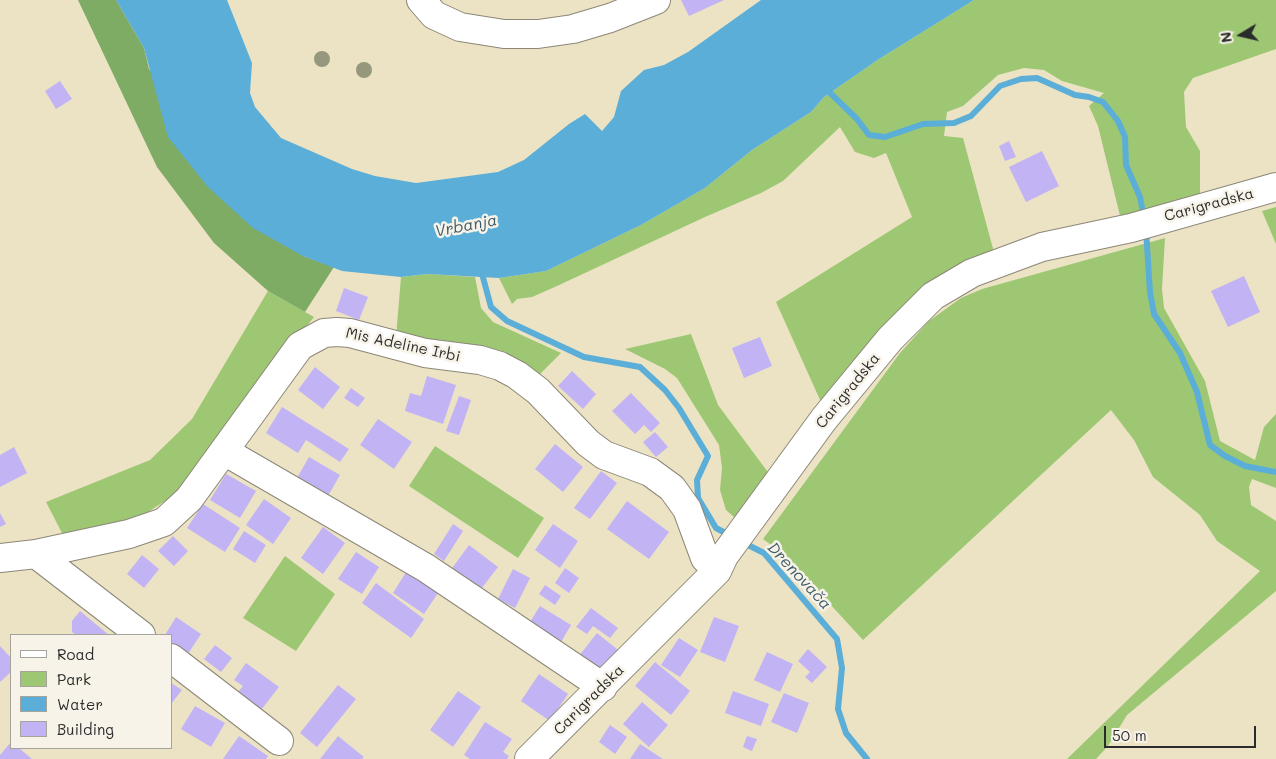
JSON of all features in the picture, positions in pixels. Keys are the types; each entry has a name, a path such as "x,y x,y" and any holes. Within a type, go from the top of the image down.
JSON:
{"street":[{"path":"420,0 434,15 460,27 504,34 538,34 573,29 610,18 656,0"},
{"name":"Carigradska","path":"529,759 602,687 720,564 824,419 890,339 933,296 972,273 1042,248 1130,228 1176,213 1276,187"},
{"name":"Mis Adeline Irbi","path":"0,558 36,554 129,534 164,522 190,499 300,346 324,333 350,333 425,353 480,360 500,366 538,391 588,443 604,455 650,472 672,488 687,509 701,550 720,564"},
{"path":"224,451 426,568 602,687"},
{"path":"36,554 140,634"},
{"path":"172,659 279,740"}],"green space":[{"path":"78,0 116,0 144,48 149,69 303,256 334,267 305,312 268,291 214,243 157,167"},
{"path":"974,0 1276,0 1276,49 1193,78 1184,92 1186,127 1200,151 1200,199 1122,224 1098,126 1089,106 1104,93 1062,81 1044,70 1024,68 998,75 963,106 947,112 944,136 963,138 995,256 825,411 776,302 912,217 886,153 874,158 855,152 840,127 783,181 761,193 532,297 517,299 512,304 499,278 546,271 641,225 705,188 752,150 811,112 824,97 879,59"},
{"path":"1276,207 1276,244 1262,211"},
{"path":"1165,238 1162,289 1164,308 1205,381 1220,441 1255,460 1264,427 1276,414 1276,488 1252,479 1249,487 1251,505 1276,521 1276,591 1127,715 1108,746 1096,759 1067,759 1260,571 1217,541 1200,515 1153,477 1134,440 1111,410 863,640 785,555 763,539 900,353 929,321 961,298 982,289"},
{"path":"427,274 475,277 481,308 493,322 561,353 535,379 396,337 401,277"},
{"path":"268,291 314,317 174,495 148,512 133,519 63,535 46,502 150,460 192,419"},
{"path":"691,334 718,405 776,483 742,524 726,510 720,490 722,468 719,445 677,378 665,369 625,349"},
{"path":"435,446 544,518 518,558 409,486"},
{"path":"285,556 335,594 296,651 243,618"}],"water":[{"name":"Vrbanja","path":"116,0 227,0 252,63 250,93 255,107 281,138 352,169 375,176 416,183 498,172 524,160 569,124 585,114 602,131 614,117 621,91 644,70 664,65 688,52 761,0 974,0 879,59 824,97 811,112 752,150 705,188 641,225 546,271 499,278 427,274 401,277 342,271 303,256 253,228 207,186 168,137 144,48"}],"building":[{"path":"681,0 724,0 689,16"},
{"path":"60,81 72,99 56,109 45,91"},
{"path":"1009,141 1016,157 1005,161 999,146"},
{"path":"1042,151 1059,186 1026,202 1009,167"},
{"path":"1244,276 1260,312 1228,327 1211,291"},
{"path":"344,288 368,297 359,320 336,311"},
{"path":"760,337 772,366 744,378 732,348"},
{"path":"315,367 340,387 323,409 298,390"},
{"path":"572,371 596,394 583,409 558,386"},
{"path":"427,376 456,385 443,424 405,411 410,393 421,396"},
{"path":"351,388 365,398 358,407 344,398"},
{"path":"631,393 660,423 651,432 644,425 635,434 612,411"},
{"path":"459,396 471,400 459,435 446,431"},
{"path":"282,407 349,449 340,462 306,440 298,453 266,433"},
{"path":"378,419 412,442 394,469 360,445"},
{"path":"655,432 668,447 656,457 643,442"},
{"path":"555,444 583,467 563,492 535,469"},
{"path":"14,447 27,473 0,487 0,455"},
{"path":"309,457 340,475 328,496 297,478"},
{"path":"601,471 617,483 590,519 574,508"},
{"path":"226,474 256,491 240,518 210,500"},
{"path":"264,499 291,518 273,544 246,525"},
{"path":"627,501 669,532 649,559 607,529"},
{"path":"203,504 240,528 225,552 187,528"},
{"path":"0,513 6,524 0,527"},
{"path":"453,524 463,531 444,561 434,554"},
{"path":"553,524 578,541 560,568 535,550"},
{"path":"323,527 345,543 323,574 301,558"},
{"path":"244,531 266,545 255,563 233,549"},
{"path":"173,536 188,551 174,566 158,551"},
{"path":"469,545 498,567 478,593 450,571"},
{"path":"356,552 379,567 362,594 338,579"},
{"path":"142,555 159,569 144,588 127,574"},
{"path":"565,568 579,578 569,593 555,583"},
{"path":"408,569 440,590 424,614 393,593"},
{"path":"513,569 530,578 515,608 498,599"},
{"path":"376,583 424,619 411,638 362,603"},
{"path":"545,585 561,596 555,605 539,594"},
{"path":"540,606 571,625 561,642 530,622"},
{"path":"591,608 618,628 610,638 593,626 587,634 576,627"},
{"path":"80,611 108,634 75,634 72,632 72,621"},
{"path":"176,617 201,634 184,660 172,652 172,634 166,634"},
{"path":"714,617 739,626 725,662 700,652"},
{"path":"597,633 623,654 605,677 579,656"},
{"path":"679,638 698,650 680,677 661,665"},
{"path":"215,645 232,658 221,672 204,659"},
{"path":"0,646 10,657 10,673 0,682"},
{"path":"808,649 827,667 812,683 805,677 810,672 798,661"},
{"path":"767,652 793,664 780,692 754,680"},
{"path":"655,662 690,691 671,715 635,686"},
{"path":"246,663 279,687 261,710 237,693 243,686 234,680"},
{"path":"539,674 568,694 550,721 521,701"},
{"path":"172,684 182,690 172,703"},
{"path":"338,685 356,699 317,747 300,733"},
{"path":"458,691 481,707 453,747 430,730"},
{"path":"733,691 769,704 761,726 725,713"},
{"path":"784,693 809,703 797,733 771,722"},
{"path":"642,702 668,725 649,747 623,724"},
{"path":"195,706 225,723 211,747 181,729"},
{"path":"485,722 512,739 503,752 509,756 507,759 470,759 464,755"},
{"path":"610,725 627,737 615,754 599,742"},
{"path":"239,736 268,756 266,759 223,759"},
{"path":"338,736 364,757 362,759 320,759"},
{"path":"747,736 757,739 752,751 743,747"},
{"path":"10,743 10,749 20,749 32,759 0,759 0,755"},
{"path":"640,744 663,759 630,759"}],"waterway":[{"path":"825,88 857,119 869,135 885,137 923,124 954,123 971,116 1000,86 1021,79 1037,78 1075,95 1103,102 1118,121 1125,137 1126,165 1140,197 1144,218"},
{"path":"1146,230 1150,292 1154,314 1180,353 1197,392 1210,445 1225,456 1245,466 1276,472"},
{"name":"Drenovača","path":"481,270 491,307 507,321 584,357 640,367 665,390 679,408 708,456 697,480 698,498 716,528 731,536"},
{"name":"Drenovača","path":"742,542 764,553 837,639 842,668 838,709 846,733 867,759"}]}
